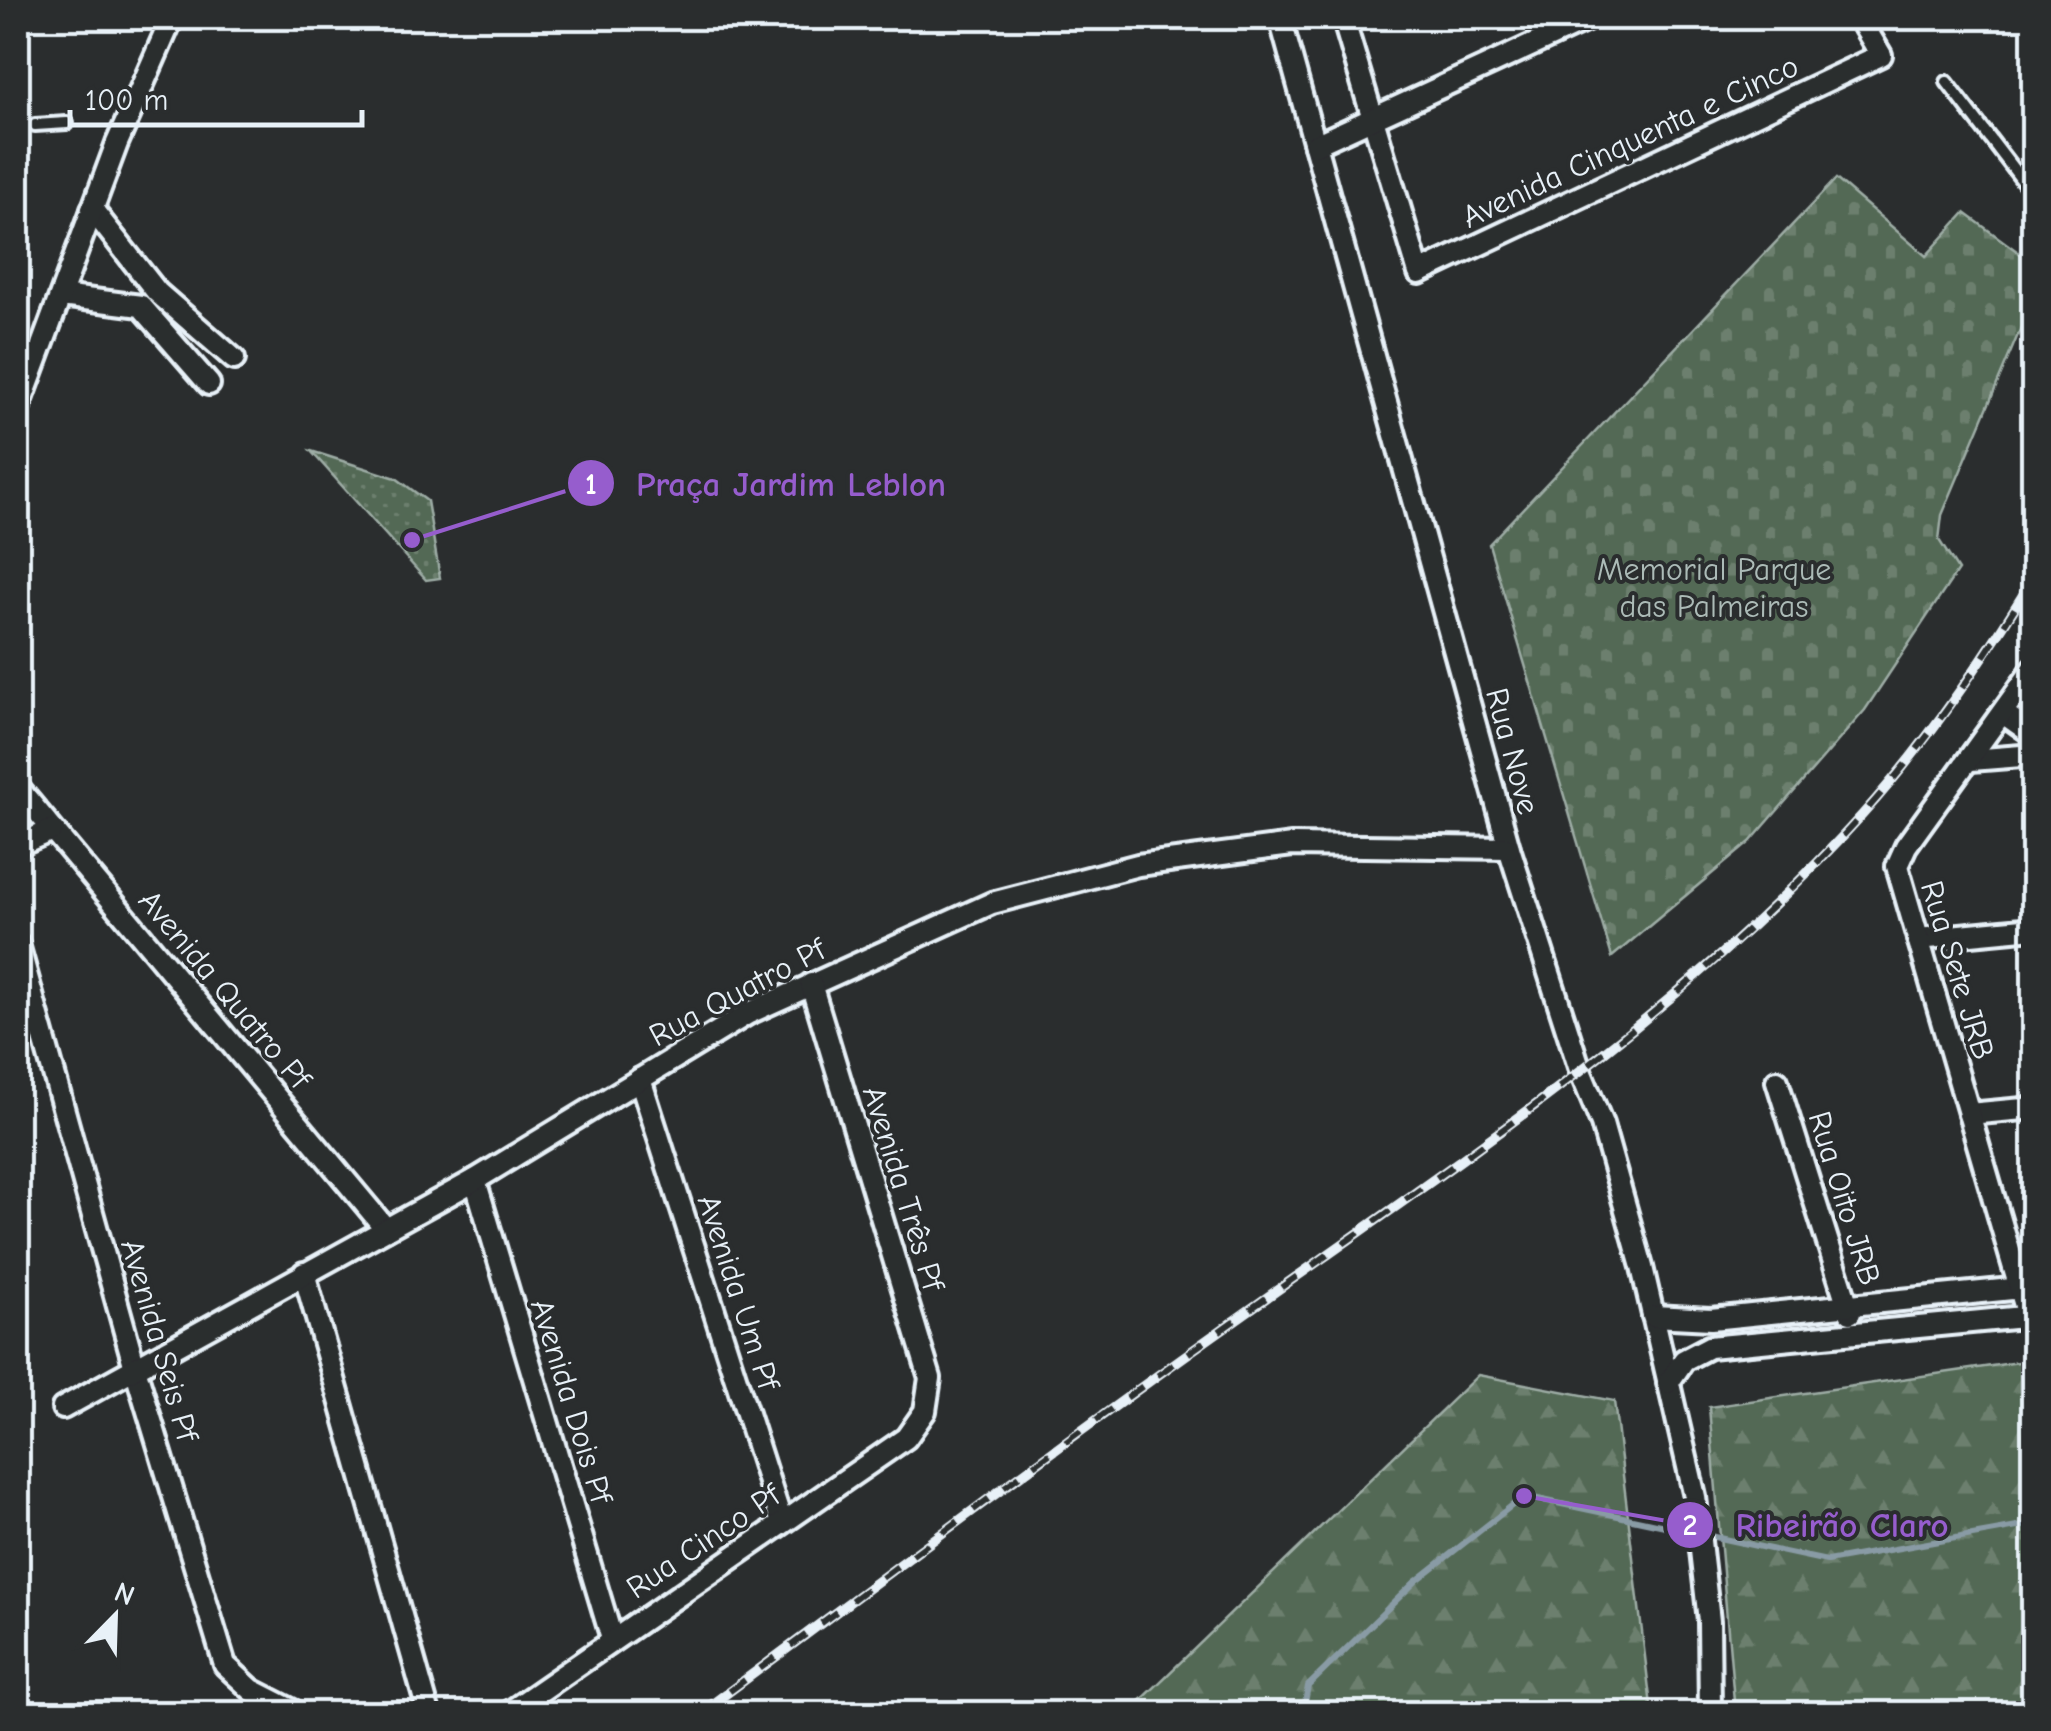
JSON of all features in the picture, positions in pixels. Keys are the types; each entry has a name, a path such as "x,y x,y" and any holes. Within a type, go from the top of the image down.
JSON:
{"street":[{"path":"18,410 92,209 172,18"},
{"name":"Rua Nove","path":"1280,18 1509,848 1581,1073 1602,1124 1653,1316 1695,1497 1704,1561 1710,1714"},
{"path":"1343,18 1372,118"},
{"path":"1315,146 1591,18"},
{"name":"Avenida Cinquenta e Cinco","path":"1372,118 1418,274 1881,55 1859,18"},
{"path":"92,209 157,292 234,359"},
{"path":"140,306 157,292"},
{"path":"61,296 140,306 210,384"},
{"path":"1972,760 2034,668"},
{"path":"2004,712 2034,734"},
{"path":"1972,760 2034,755"},
{"name":"Rua Sete JRB","path":"1972,760 1906,846 1898,872 1970,1114 2027,1287 2031,1316"},
{"name":"Avenida Quatro Pf","path":"18,789 386,1229"},
{"path":"18,846 52,830"},
{"name":"Rua Quatro Pf","path":"63,1408 474,1180 747,1014 992,903 1138,865 1292,845 1509,848"},
{"path":"1918,939 2034,928"},
{"name":"Avenida Seis Pf","path":"18,944 135,1368 225,1665 252,1690 299,1714"},
{"name":"Avenida Três Pf","path":"810,984 930,1378 925,1410"},
{"name":"Avenida Um Pf","path":"640,1079 782,1523"},
{"name":"Rua Oito JRB","path":"1777,1082 1856,1332"},
{"path":"1970,1114 2034,1108"},
{"name":"Avenida Dois Pf","path":"474,1180 612,1639"},
{"path":"304,1273 429,1714"},
{"path":"1653,1316 1711,1319 2027,1287"},
{"path":"1668,1383 1684,1360 1709,1347 2031,1316"},
{"name":"Rua Cinco Pf","path":"507,1714 906,1438 925,1410"}],"lane":[{"path":"1947,82 2034,196"},
{"path":"35,125 67,123"}],"green space":[{"name":"Memorial Parque das Palmeiras","path":"1836,179 1926,256 1965,213 2033,263 2033,299 1942,515 1939,540 1958,570 1865,710 1750,842 1612,957 1489,544"},
{"path":"311,451 396,478 427,501 440,578 426,580"},
{"path":"2033,1360 2033,1713 1735,1713 1709,1407"},
{"path":"1478,1375 1614,1401 1651,1706 1648,1713 1128,1713"}],"waterway":[{"path":"1303,1714 1308,1686 1415,1582 1524,1496 1693,1532"},
{"path":"1705,1535 1827,1561 2034,1524"}],"railway":[{"path":"699,1714 1090,1425 1473,1151 1716,959 1791,889 1887,787 1954,699 2034,577"}],"place":[{"name":"Praça Jardim Leblon","path":"412,540"},
{"name":"Ribeirão Claro","path":"1524,1496"}]}
